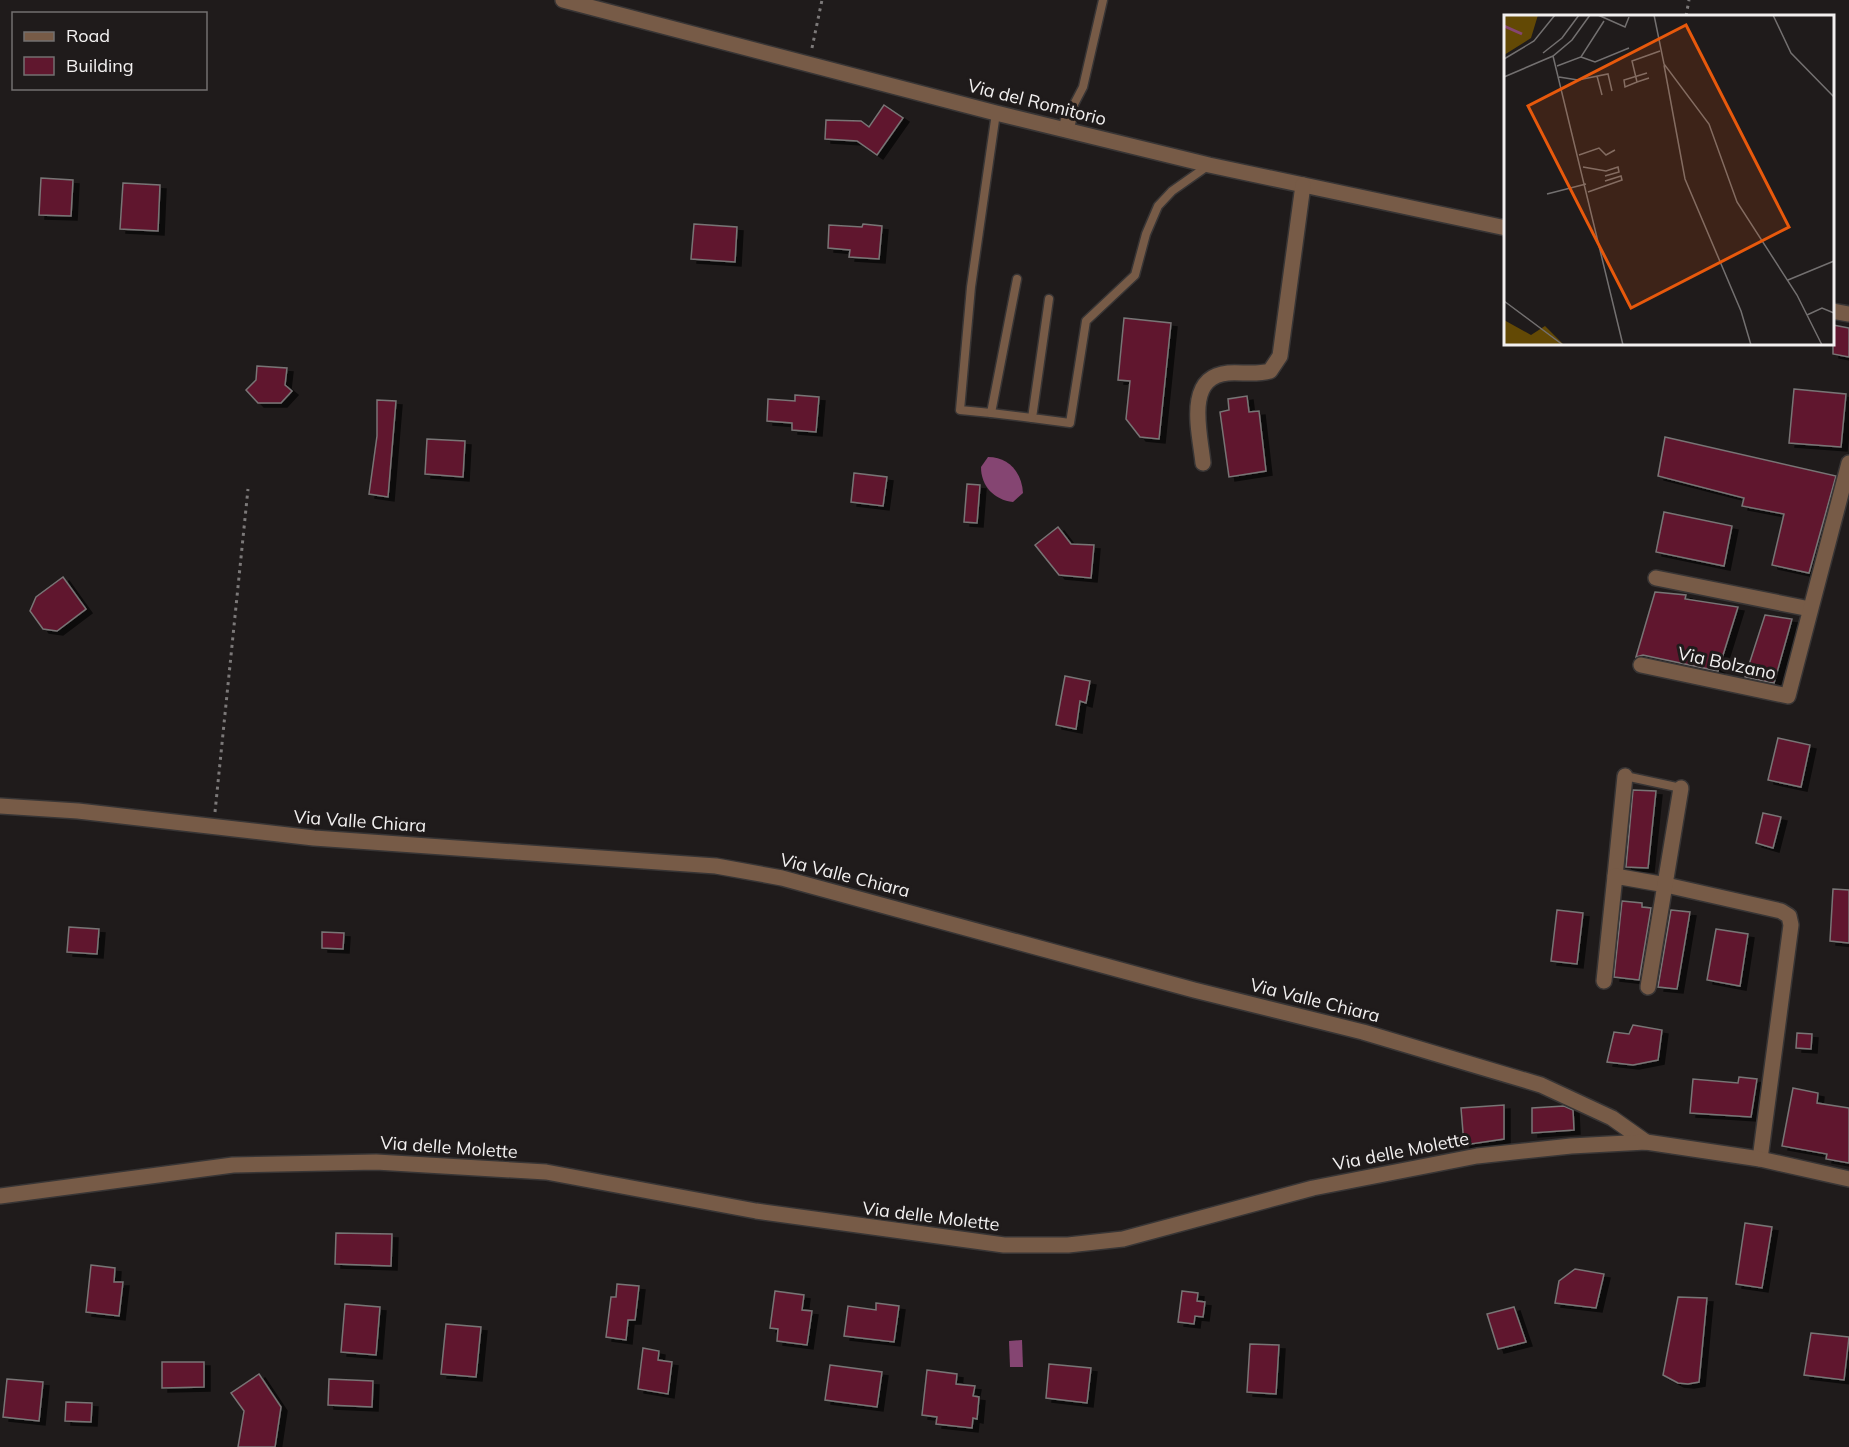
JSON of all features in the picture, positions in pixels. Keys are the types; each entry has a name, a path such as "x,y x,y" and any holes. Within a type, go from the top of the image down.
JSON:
{"street":[{"name":"Via del Romitorio","path":"563,0 811,66 1209,165 1504,228"},
{"path":"1066,129 1071,110"},
{"path":"1203,463 1198,396 1203,385 1215,375 1270,371 1280,356 1304,185"},
{"path":"1834,311 1849,314"},
{"name":"Via Bolzano","path":"1641,665 1788,696 1849,463"},
{"path":"1656,578 1810,609"},
{"path":"1604,981 1625,776"},
{"path":"1648,987 1681,788"},
{"name":"Via Valle Chiara","path":"0,806 78,812 314,838 716,866 782,878 1194,990 1363,1032 1541,1085 1612,1118 1646,1142"},
{"path":"1615,876 1781,911 1791,920 1760,1159"},
{"name":"Via delle Molette","path":"0,1196 232,1165 376,1161 546,1172 756,1211 891,1231 1044,1247 1123,1239 1313,1188 1477,1156 1571,1146 1646,1142 1760,1159 1849,1179"}],"lane":[{"path":"1071,110 1083,87 1103,0"},
{"path":"996,113 971,287 960,410 1070,423 1086,321 1135,275 1146,234 1158,206 1172,191 1209,165"},
{"path":"991,413 1017,279"},
{"path":"1032,418 1049,300"},
{"path":"1625,776 1681,788"}],"path":[{"path":"811,66 812,42 822,0"},
{"path":"1686,15 1689,0"},
{"path":"214,827 248,489"}],"shaded area":[{"path":"988,457 1008,463 1017,473 1023,493 1013,502 1000,498 986,486 981,467"},
{"path":"1022,1340 1023,1367 1010,1367 1009,1341"}],"building":[{"path":"884,105 903,118 877,155 857,141 825,139 826,120 861,121 869,127"},
{"path":"41,178 73,180 71,216 39,215"},
{"path":"123,183 160,185 158,231 120,229"},
{"path":"694,224 737,227 735,262 691,259"},
{"path":"863,224 882,226 879,259 849,257 850,250 828,248 829,225 862,227"},
{"path":"1124,318 1171,323 1159,439 1140,437 1126,419 1130,381 1118,380"},
{"path":"1834,325 1849,328 1849,357 1833,354"},
{"path":"257,366 287,368 285,385 292,391 281,403 258,403 246,390 256,380"},
{"path":"1794,389 1846,394 1841,447 1789,443"},
{"path":"795,395 819,397 816,432 792,430 792,423 767,421 768,399 795,401"},
{"path":"1247,396 1249,412 1259,411 1266,471 1229,477 1220,412 1229,410 1228,399"},
{"path":"377,400 396,401 388,497 369,494 377,436"},
{"path":"1665,437 1836,476 1809,573 1772,565 1784,514 1742,506 1744,498 1658,476"},
{"path":"427,439 465,441 463,477 425,474"},
{"path":"854,473 887,477 883,506 851,502"},
{"path":"967,484 980,485 977,523 964,522"},
{"path":"1664,512 1732,526 1724,566 1656,552"},
{"path":"1058,527 1071,544 1094,545 1091,578 1059,575 1035,545"},
{"path":"63,577 86,609 57,631 43,629 30,611 36,597"},
{"path":"1655,592 1686,595 1685,599 1738,607 1718,671 1643,655 1636,657"},
{"path":"1765,615 1792,619 1774,683 1745,677"},
{"path":"1065,676 1090,681 1086,703 1080,701 1076,729 1056,725"},
{"path":"1778,738 1810,745 1801,787 1768,780"},
{"path":"1633,790 1656,791 1648,868 1626,867"},
{"path":"1763,813 1781,817 1773,848 1756,843"},
{"path":"1833,889 1849,890 1849,943 1830,941"},
{"path":"1622,901 1642,903 1642,907 1651,908 1639,980 1614,977"},
{"path":"1557,910 1583,913 1577,964 1551,961"},
{"path":"1671,910 1690,912 1677,989 1658,987"},
{"path":"69,927 99,929 97,954 67,952"},
{"path":"1716,929 1748,934 1740,986 1707,980"},
{"path":"322,932 344,933 343,949 322,948"},
{"path":"1633,1025 1662,1030 1658,1060 1633,1065 1607,1062 1614,1032 1629,1034"},
{"path":"1797,1033 1812,1034 1811,1049 1796,1048"},
{"path":"1739,1077 1757,1079 1751,1117 1690,1113 1693,1079 1738,1083"},
{"path":"1793,1088 1818,1093 1817,1103 1849,1108 1849,1163 1826,1159 1827,1154 1782,1146"},
{"path":"1504,1105 1504,1139 1464,1145 1461,1108"},
{"path":"1564,1106 1573,1110 1574,1130 1532,1133 1532,1108"},
{"path":"1745,1223 1772,1227 1762,1288 1736,1284"},
{"path":"336,1233 392,1234 391,1266 335,1264"},
{"path":"91,1265 115,1268 114,1282 123,1282 119,1316 86,1312"},
{"path":"1575,1269 1604,1274 1596,1308 1555,1303 1559,1281"},
{"path":"617,1284 639,1286 635,1320 628,1320 626,1340 606,1337 611,1297 616,1297"},
{"path":"775,1291 804,1295 802,1310 812,1311 807,1345 777,1341 778,1329 770,1328"},
{"path":"1182,1291 1198,1293 1197,1301 1205,1302 1203,1317 1195,1316 1194,1324 1178,1322"},
{"path":"1678,1297 1707,1298 1699,1382 1688,1384 1678,1383 1663,1375"},
{"path":"876,1303 899,1306 894,1342 844,1336 848,1306 876,1310"},
{"path":"345,1304 380,1307 376,1355 341,1352"},
{"path":"1514,1307 1526,1342 1498,1349 1487,1314"},
{"path":"446,1324 481,1327 476,1377 441,1374"},
{"path":"1811,1333 1849,1337 1844,1380 1804,1375"},
{"path":"1250,1344 1279,1345 1276,1394 1247,1392"},
{"path":"643,1348 659,1351 658,1360 672,1362 668,1394 638,1389"},
{"path":"162,1362 204,1362 204,1387 162,1388"},
{"path":"1049,1364 1091,1368 1087,1403 1046,1398"},
{"path":"830,1365 882,1372 877,1407 825,1400"},
{"path":"927,1370 957,1374 956,1384 975,1386 973,1396 979,1397 977,1419 973,1418 972,1428 936,1424 937,1417 922,1415"},
{"path":"259,1374 281,1407 275,1447 238,1447 244,1411 231,1393"},
{"path":"7,1379 43,1382 39,1421 3,1417"},
{"path":"329,1379 373,1381 372,1407 328,1405"},
{"path":"66,1402 92,1403 91,1422 65,1421"}]}
